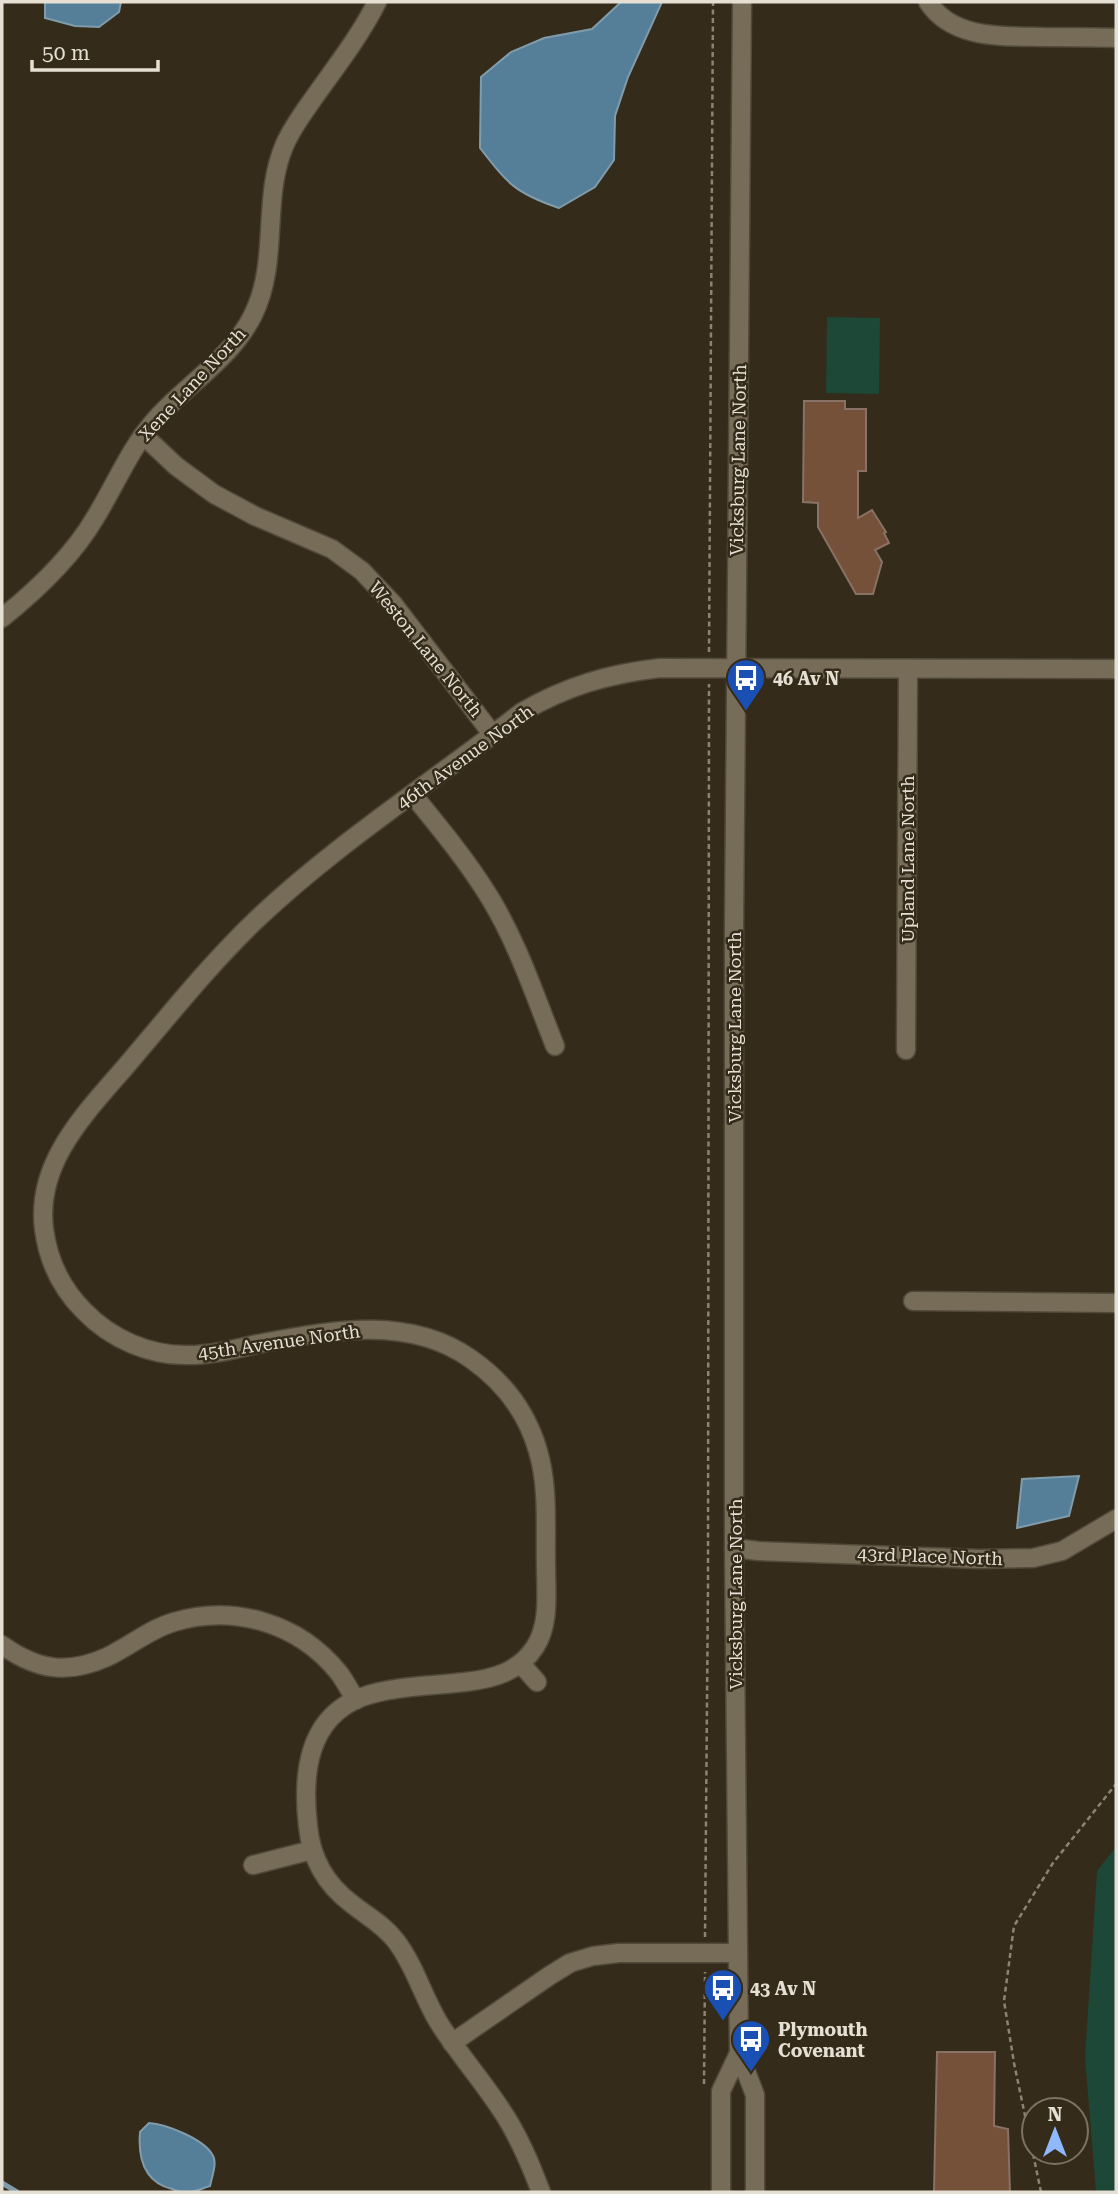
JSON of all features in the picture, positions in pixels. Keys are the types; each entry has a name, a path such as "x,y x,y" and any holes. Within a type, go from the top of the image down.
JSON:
{"street":[{"name":"Vicksburg Lane North","path":"742,2 736,668 734,1548 739,2053 755,2095 755,2192"},
{"name":"Xene Lane North","path":"2,618 43,583 70,553 94,520 132,449 156,418 232,346 253,315 264,287 273,191 285,144 372,4"},
{"path":"930,5 949,22 969,32 992,36 1116,38"},
{"name":"Weston Lane North","path":"143,435 176,466 214,494 255,516 332,548 362,571 394,605 493,735"},
{"name":"46th Avenue North","path":"49,1255 43,1224 45,1193 55,1159 73,1129 202,976 255,921 312,871 522,712 554,694 623,672 660,668 1116,669"},
{"name":"Upland Lane North","path":"906,1050 908,669"},
{"path":"413,794 459,852 490,899 516,948 555,1046"},
{"name":"45th Avenue North","path":"49,1255 61,1282 79,1307 101,1327 126,1342 155,1352 185,1356 215,1353 344,1329 404,1332 456,1348 484,1369 510,1394 528,1424 540,1457 545,1493 546,1606 543,1628 536,1646 521,1664"},
{"path":"913,1301 1116,1303"},
{"name":"43rd Place North","path":"734,1548 966,1558 1033,1558 1062,1551 1116,1519"},
{"path":"2,1645 39,1666 63,1668 85,1665 108,1656 173,1622 203,1616 233,1615 264,1621 293,1633 318,1651 339,1673 356,1700"},
{"path":"537,1682 521,1664 504,1674 483,1680 385,1691 356,1700 338,1712 320,1731 309,1755 306,1781 312,1850 321,1872 336,1892 376,1920 394,1937 407,1958 427,2003 519,2140 541,2192"},
{"path":"253,1865 312,1850"},
{"path":"453,2043 570,1963 593,1956 619,1953 738,1953"},
{"name":"Vicksburg Lane North","path":"721,2192 721,2091 739,2053"}],"path":[{"path":"704,2096 713,2"},
{"path":"1041,2192 1004,2001 1014,1926 1053,1863 1116,1784"}],"green space":[{"path":"827,317 880,318 879,394 826,393"},
{"path":"1116,1847 1116,2192 1096,2192 1085,2057 1097,1871"}],"water":[{"path":"45,2 121,2 119,12 99,27 75,26 45,18"},
{"path":"621,2 662,2 628,77 615,116 614,160 595,187 559,208 513,186 480,148 481,77 511,52 544,38 592,29"},
{"path":"1079,1476 1069,1516 1017,1528 1022,1479"},
{"path":"149,2123 183,2133 207,2148 214,2161 210,2186 184,2192 155,2181 145,2167 140,2150 140,2132"}],"building":[{"path":"804,401 845,401 845,409 866,409 866,471 858,471 858,518 872,510 886,532 884,533 889,543 875,550 882,562 873,594 856,594 818,527 818,503 803,502"},
{"path":"937,2052 995,2052 994,2126 1008,2129 1010,2192 934,2192"}],"waterway":[{"path":"2,2183 17,2192"}],"place":[{"name":"46 Av N","path":"746,712"},
{"name":"43 Av N","path":"723,2022"},
{"name":"Plymouth Covenant","path":"751,2073"}]}
